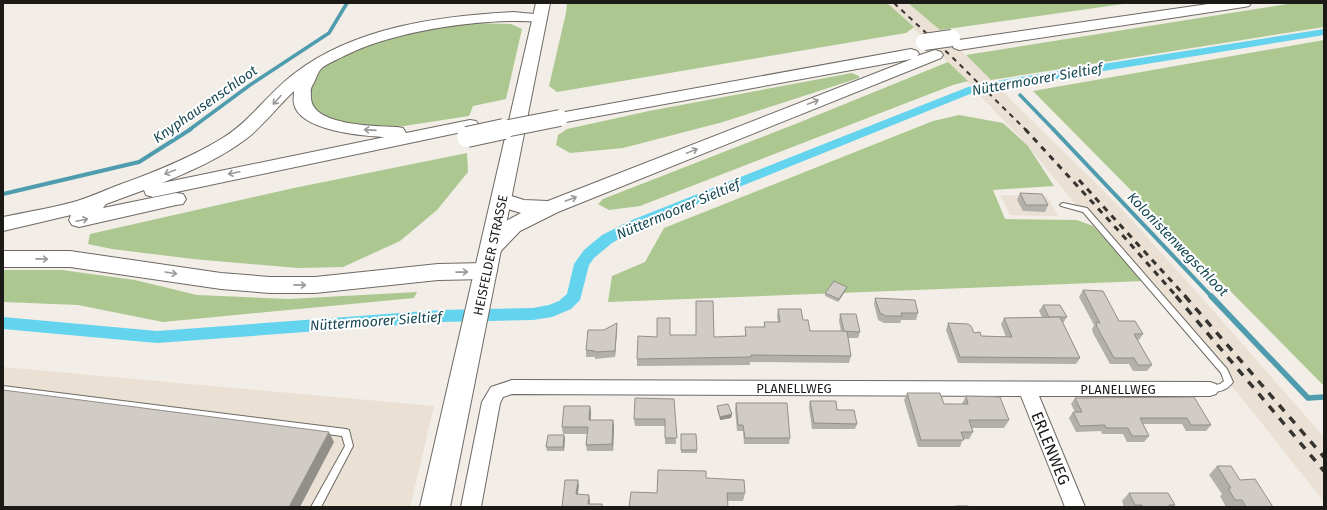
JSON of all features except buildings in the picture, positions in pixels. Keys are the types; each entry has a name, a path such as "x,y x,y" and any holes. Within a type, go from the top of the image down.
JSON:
{"main road":[{"path":"83,206 177,170 209,155 231,141 258,119 300,76 345,50 382,36 421,26 505,16 538,3"},
{"name":"HEISFELDER STRASSE","path":"435,507 543,3"},
{"path":"3,237 259,180 469,131 562,112 1186,3"},
{"path":"491,248 513,226 551,207 941,46 1244,3"},
{"path":"505,16 539,23"},
{"path":"463,21 539,23"},
{"path":"316,66 302,85 300,96 306,110 328,124 352,129 398,132 469,131"},
{"path":"3,224 267,166 437,132"},
{"path":"502,199 517,207 533,209 551,207"},
{"path":"3,259 70,259 221,281 270,285 315,285 438,272 486,271"}],"street":[{"name":"PLANELLWEG","path":"471,507 491,402 497,392 504,388 1210,389"},
{"name":"ERLENWEG","path":"1027,389 1075,507"}],"lane":[{"path":"1063,205 1085,210 1224,371 1229,382 1222,388 1210,389"},
{"path":"3,389 346,433 349,446 316,507"}],"shaded area":[{"path":"887,3 908,3 940,30 1117,204 1324,437 1324,502 1248,406 1144,281 1093,226 1028,146 948,62"},
{"path":"1000,195 1047,196 1058,216 1010,215"},
{"path":"3,367 434,406 410,507 3,507"}],"green space":[{"path":"567,3 887,3 914,27 906,33 557,92 549,86"},
{"path":"908,3 1130,3 940,30"},
{"path":"1294,3 1324,3 1324,27 991,80 966,55"},
{"path":"475,23 511,24 522,29 506,99 473,106 469,116 391,128 355,127 323,117 311,106 309,88 320,71 343,55 411,30"},
{"path":"1324,40 1324,386 1033,91"},
{"path":"948,62 968,81 953,85 640,206 609,210 598,204 603,199 798,123"},
{"path":"852,73 859,76 859,78 723,122 623,148 570,153 556,145 558,135 567,129 649,111"},
{"path":"959,115 1003,123 1028,146 1054,186 993,190 1005,219 1077,220 1093,226 1144,281 608,302 612,276 645,262 664,228 933,121"},
{"path":"467,153 468,172 437,210 400,241 343,267 298,268 193,259 112,249 88,244 90,234 294,188"},
{"path":"3,270 62,270 135,280 197,295 289,299 417,292 414,298 163,322 78,305 3,302"}],"waterway":[{"name":"Knyphausenschloot","path":"189,130 250,85 329,33 347,3"},
{"name":"Nüttermoorer Sieltief","path":"3,323 157,337 440,316 533,314 552,311 565,305 574,296 582,264 589,254 607,239 637,223 972,89 1324,32"},
{"name":"Kolonistenwegschloot","path":"1020,95 1054,130"},
{"name":"Knyphausenschloot","path":"3,194 139,162 191,129"},
{"name":"Kolonistenwegschloot","path":"1053,129 1212,297"},
{"name":"Kolonistenwegschloot","path":"1211,296 1308,398 1324,397"}],"railway":[{"path":"894,3 952,57 1025,129"},
{"path":"1025,129 1177,297"},
{"path":"1079,180 1186,297"},
{"path":"1176,296 1324,471"},
{"path":"1185,296 1324,457"}]}
